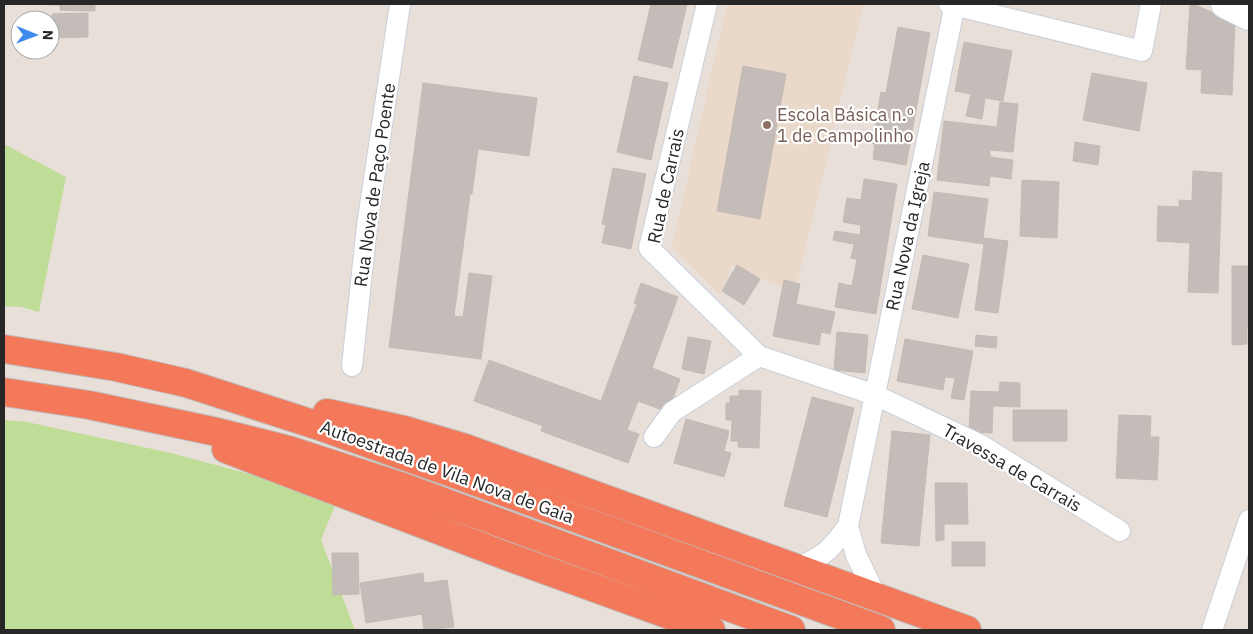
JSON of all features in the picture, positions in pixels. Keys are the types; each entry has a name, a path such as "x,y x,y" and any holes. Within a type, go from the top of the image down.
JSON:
{"highway":[{"name":"Autoestrada de Vila Nova de Gaia","path":"4,349 116,367 186,383 322,427 455,474 881,630"},
{"path":"186,383 404,430 465,448 967,630"},
{"name":"Autoestrada de Vila Nova de Gaia","path":"4,392 89,405 217,432 289,450 345,467 791,630"},
{"path":"136,415 500,554 711,630"}],"street":[{"name":"Rua Nova de Paço Poente","path":"352,366 367,226 400,4"},
{"name":"Rua de Carrais","path":"706,4 649,248 759,356 875,395"},
{"name":"Rua Nova da Igreja","path":"797,568 821,557 832,547 848,526 953,4 1142,51 1151,4"},
{"path":"1225,4 1249,16"},
{"path":"654,437 672,412 759,356"},
{"name":"Travessa de Carrais","path":"875,395 981,446 1120,531"},
{"path":"1212,630 1249,520"},
{"name":"Rua Nova da Igreja","path":"848,526 856,555 876,596"}],"shaded area":[{"name":"Escola Básica n.º 1 de Campolinho","path":"727,4 863,4 795,293 732,265 720,295 672,247"}],"green space":[{"path":"4,144 66,177 39,312 21,307 4,306"},
{"path":"4,420 27,422 171,453 272,480 336,503 321,540 355,630 4,630"}],"building":[{"path":"30,4 95,4 95,11 60,10 60,5"},
{"path":"651,4 687,4 672,68 638,60"},
{"path":"1190,4 1235,22 1232,95 1201,93 1202,70 1186,69"},
{"path":"88,13 88,37 60,38 60,14"},
{"path":"898,27 930,33 906,165 873,159 875,144 863,141 865,131 874,133 881,92 886,93"},
{"path":"964,42 1012,51 1003,101 985,98 982,119 966,116 971,94 955,91"},
{"path":"743,66 786,74 760,219 717,211"},
{"path":"1092,73 1147,83 1139,131 1083,120"},
{"path":"634,76 668,83 651,160 617,152"},
{"path":"423,83 537,98 529,156 478,149 472,194 470,194 454,316 463,317 469,273 492,276 481,359 389,347"},
{"path":"1000,102 1018,104 1013,152 990,150 990,157 1013,160 1011,179 990,176 989,186 937,180 944,121 997,127"},
{"path":"1075,142 1100,146 1098,165 1073,161"},
{"path":"613,168 646,174 631,249 602,243 606,225 602,224"},
{"path":"1193,171 1222,173 1218,293 1188,292 1190,243 1157,241 1158,206 1179,207 1179,200 1192,201"},
{"path":"864,179 897,184 876,314 835,307 839,283 852,286 857,259 851,258 854,244 833,240 835,231 860,235 861,225 843,222 847,198 861,200"},
{"path":"1022,180 1059,182 1057,238 1020,236"},
{"path":"934,192 988,199 983,238 1008,241 998,313 975,310 984,244 928,236"},
{"path":"923,255 969,264 958,318 912,309"},
{"path":"737,265 760,279 744,305 722,291"},
{"path":"1232,266 1249,266 1249,326 1247,326 1247,344 1232,345"},
{"path":"784,280 800,284 796,304 835,312 830,334 821,332 819,345 773,336"},
{"path":"641,283 678,297 652,368 680,379 668,412 638,401 627,430 639,434 628,463 541,431 543,426 474,401 489,360 601,401 637,304 634,303"},
{"path":"837,332 868,335 865,373 834,370"},
{"path":"976,335 997,337 996,348 975,346"},
{"path":"688,337 711,341 704,374 682,369"},
{"path":"905,339 973,351 964,400 951,398 955,378 945,377 943,390 897,381"},
{"path":"1000,382 1020,383 1020,407 993,406 992,433 969,432 971,391 999,392"},
{"path":"739,390 761,391 759,448 738,447 738,441 731,441 732,420 726,420 726,403 730,403 730,396 739,396"},
{"path":"812,397 854,408 827,517 784,506"},
{"path":"1013,410 1067,410 1067,441 1013,441"},
{"path":"1119,415 1151,416 1150,437 1159,437 1157,480 1116,478"},
{"path":"686,419 729,431 724,451 731,453 724,477 674,463"},
{"path":"892,431 930,435 919,546 881,543"},
{"path":"935,483 967,483 968,524 944,524 944,540 936,541"},
{"path":"952,542 985,542 985,566 952,566"},
{"path":"332,553 358,553 359,594 333,595"},
{"path":"423,573 424,583 447,580 454,627 424,630 422,614 366,623 360,583"}],"place":[{"name":"Escola Básica n.º 1 de Campolinho","path":"767,125"}]}
